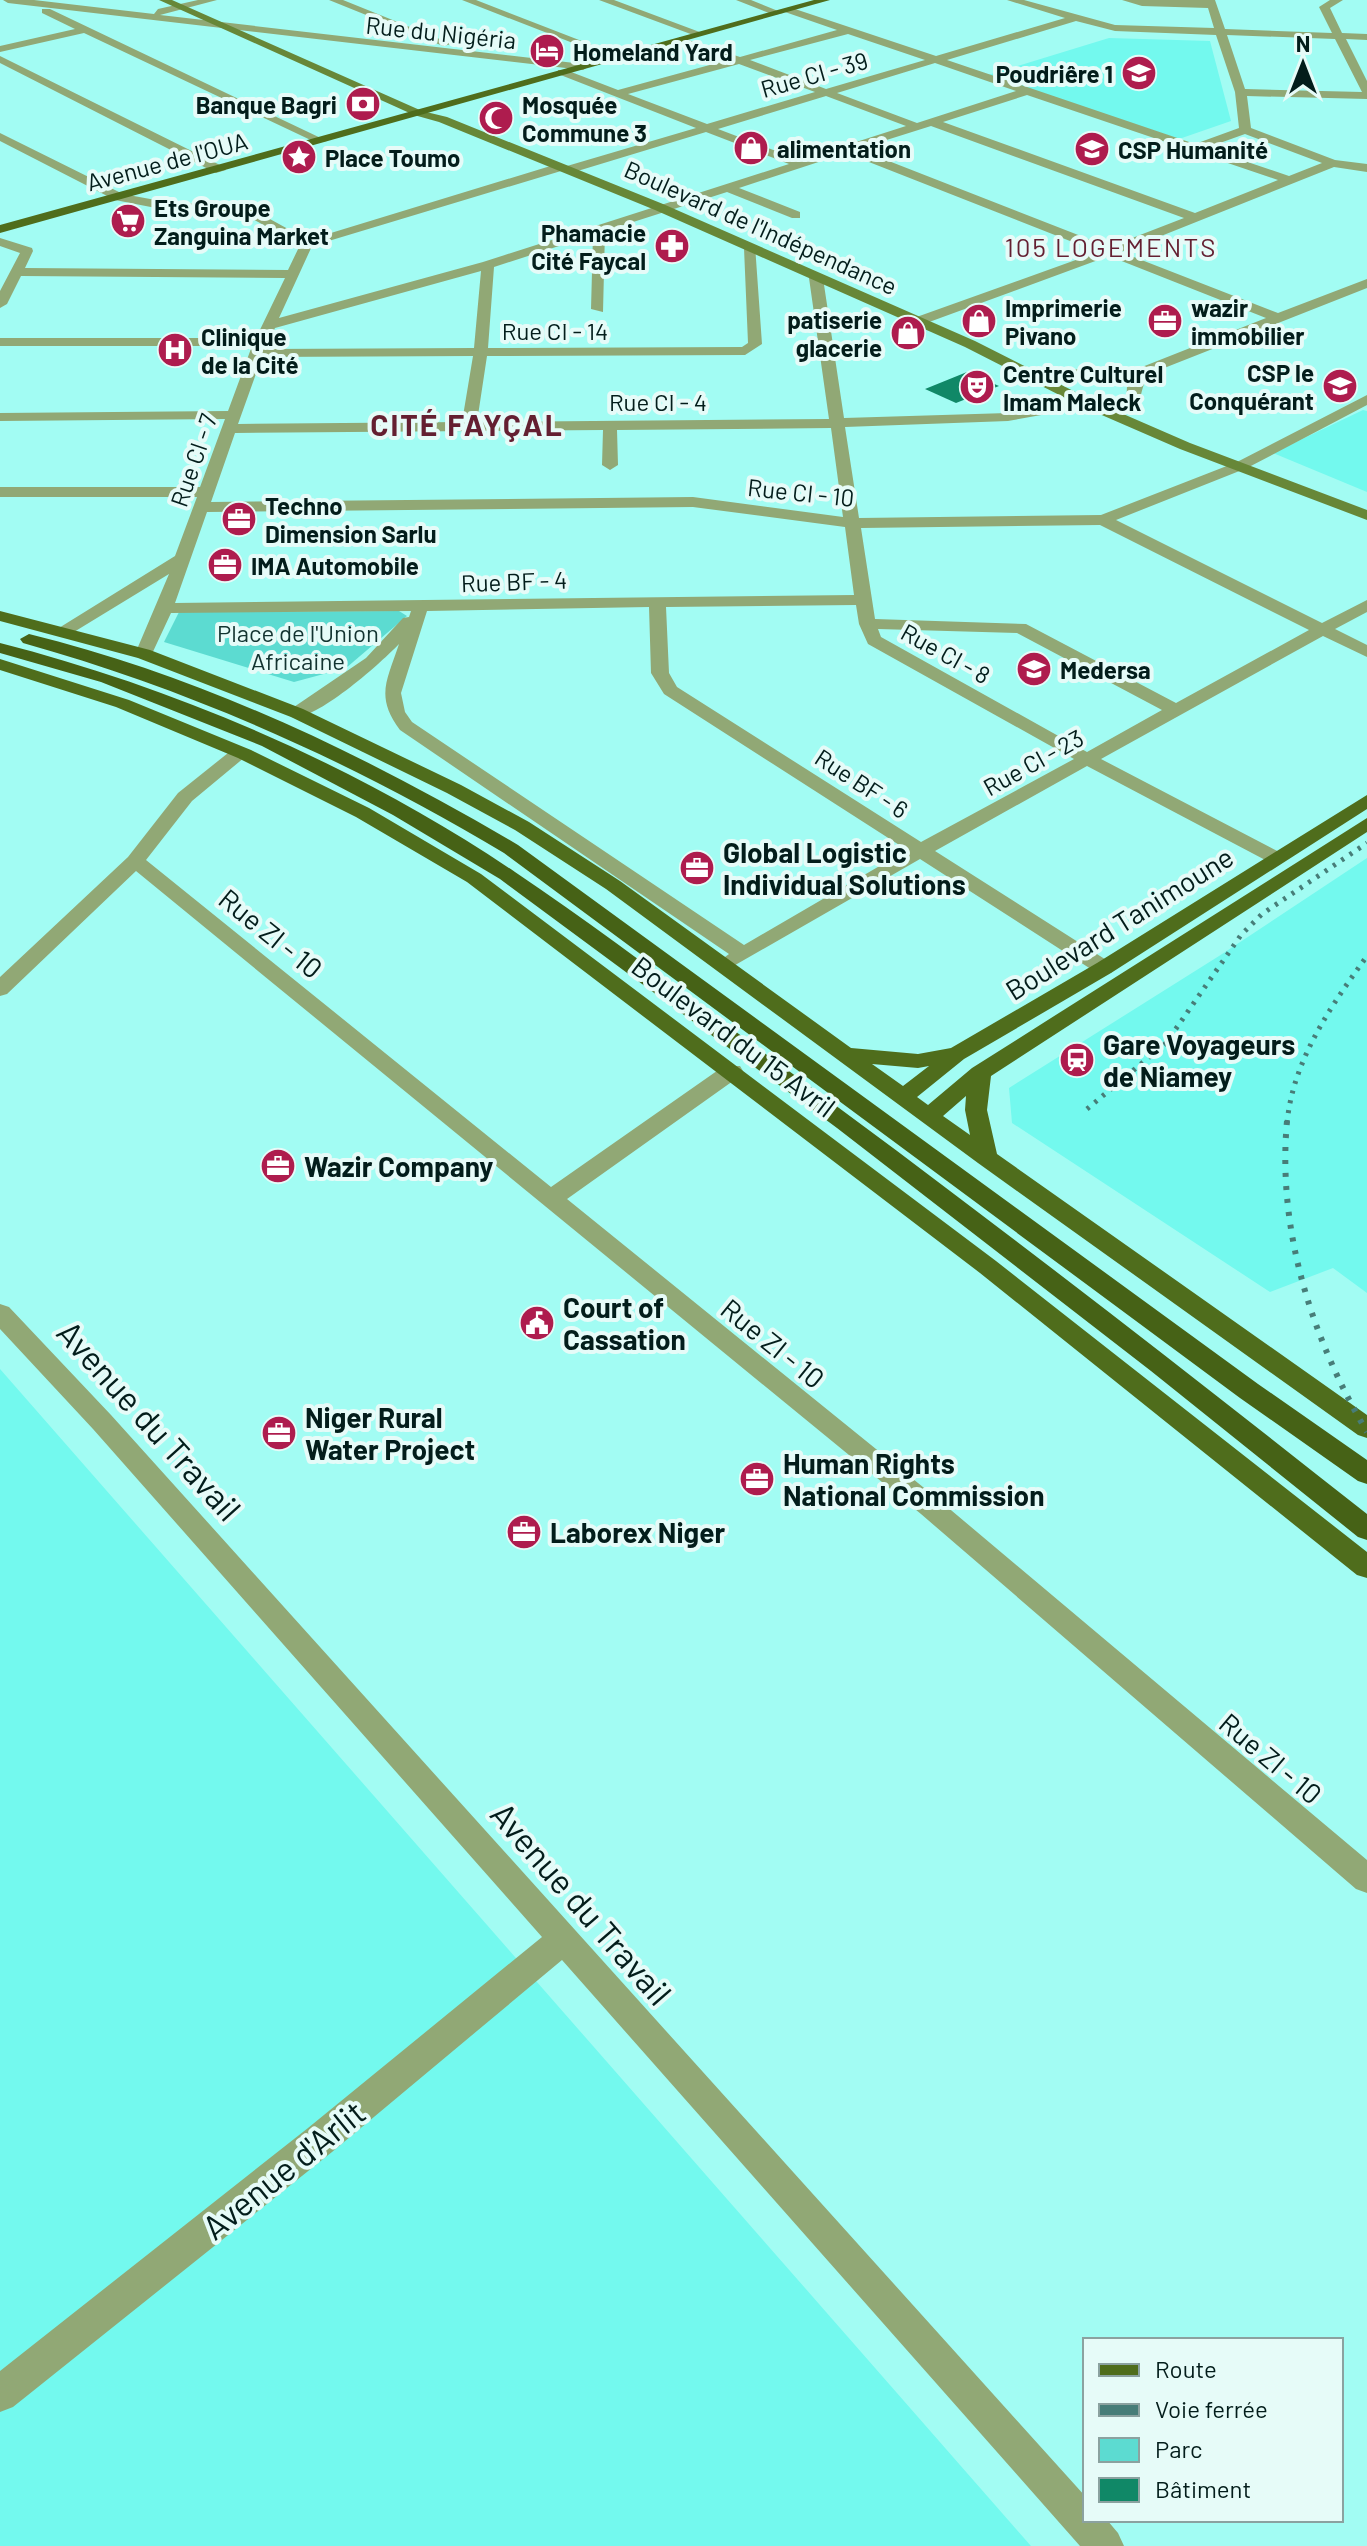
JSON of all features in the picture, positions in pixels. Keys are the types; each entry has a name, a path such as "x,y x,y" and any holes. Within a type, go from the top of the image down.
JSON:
{"highway":[{"name":"Boulevard du 15 Avril","path":"0,632 96,656 226,704 295,734 476,828 560,884 1249,1391 1367,1474"},
{"name":"Boulevard du 15 Avril","path":"0,648 107,678 268,742 462,846 507,875 845,1123 1160,1364 1367,1529"}],"main road":[{"name":"Boulevard de l'Indépendance","path":"164,0 188,4 258,31 564,169 659,207 970,344 1086,403 1185,446 1242,465 1367,515"},
{"name":"Avenue de l'OUA","path":"1,231 418,113 440,113 562,72 825,0"},
{"name":"Boulevard de l'Indépendance","path":"188,4 223,27 418,113"},
{"name":"Boulevard de l'Indépendance","path":"970,344 1015,357 1131,406 1242,465"},
{"name":"Boulevard du 15 Avril","path":"0,616 144,654 297,713 454,789 522,826 613,885 986,1158 1367,1428"},
{"name":"Boulevard du 15 Avril","path":"0,664 147,712 239,753 412,839 474,878 988,1267 1367,1567"},
{"name":"Boulevard Tanimoune","path":"903,1095 919,1087 956,1054 1104,968 1367,801"},
{"name":"Boulevard Tanimoune","path":"930,1115 980,1073 1367,824"},
{"path":"990,1034 1014,1052"},
{"path":"846,1054 918,1061 956,1054"},
{"path":"980,1073 976,1110 986,1158"}],"street":[{"name":"Rue du Nigéria","path":"8,0 583,67"},
{"path":"112,23 212,0"},
{"path":"334,0 480,56"},
{"path":"467,0 618,57"},
{"path":"604,0 700,34"},
{"path":"741,0 849,30 1289,180"},
{"path":"1012,0 1072,19 1115,28 1367,37"},
{"path":"1127,0 1142,3 1210,2 1241,92 1245,130"},
{"path":"1241,92 1367,94 1324,7 1338,0"},
{"path":"24,1 321,141"},
{"name":"Rue CI - 39","path":"307,244 1072,19"},
{"path":"0,49 98,26"},
{"path":"615,94 849,30"},
{"path":"683,39 918,127"},
{"path":"0,59 220,170"},
{"path":"562,72 799,164"},
{"path":"269,325 488,265 659,207 1024,92"},
{"path":"1315,94 1367,111"},
{"path":"932,122 1196,218"},
{"path":"1192,149 1245,130 1333,163 1367,168"},
{"path":"0,136 119,197 161,205 250,212 307,244"},
{"path":"846,149 1281,319"},
{"path":"916,322 1112,251 1333,163"},
{"path":"725,187 796,215"},
{"path":"598,309 599,229"},
{"path":"0,304 27,249 1,231"},
{"name":"Rue CI - 7","path":"144,654 165,608 258,348 307,244"},
{"name":"Rue CI - 14","path":"0,342 481,353 745,351 753,348 750,248"},
{"path":"469,425 481,353 488,265"},
{"path":"18,272 295,274"},
{"name":"Rue CI - 8","path":"816,278 870,634 881,645 1087,759 1276,858"},
{"path":"1059,374 1144,371 1346,298 1367,283"},
{"path":"1131,406 1134,386 1144,371"},
{"path":"1103,520 1242,465 1367,399"},
{"name":"Rue CI - 4","path":"0,417 469,425 838,423 1008,417 1086,403"},
{"path":"610,423 610,465"},
{"name":"Rue CI - 10","path":"0,492 203,499 693,502 852,523 1103,520 1367,652"},
{"path":"63,631 182,559"},
{"name":"Rue BF - 4","path":"165,608 420,608 657,601 864,600"},
{"name":"Rue BF - 6","path":"657,601 660,673 670,690 1104,968"},
{"name":"Rue CI - 23","path":"723,966 920,851 1367,605"},
{"path":"297,713 344,685 396,641 420,608"},
{"path":"420,608 392,693 396,712 406,726 743,954"},
{"path":"867,624 1020,628 1177,711"},
{"path":"0,989 135,861 185,797 239,753"},
{"name":"Rue ZI - 10","path":"135,861 930,1507 1367,1879"},
{"path":"549,1200 732,1071"},
{"name":"Avenue du Travail","path":"0,1313 165,1492 1083,2521"},
{"name":"Avenue d'Arlit","path":"0,2394 320,2140 562,1940"},
{"name":"Avenue du Travail","path":"1083,2522 1105,2546"}],"shaded area":[{"path":"1109,38 1210,41 1231,121 1179,139 988,75"},
{"path":"1363,410 1367,411 1367,492 1273,453"},
{"path":"1367,858 1367,1293 1333,1268 1270,1292 1012,1123 1009,1088 1219,956"},
{"path":"0,1369 1031,2546 0,2546"}],"green space":[{"name":"Place de l'Union Africaine","path":"399,611 407,616 346,668 294,682 164,642 179,612"}],"building":[{"name":"Centre Culturel Imam Maleck","path":"967,372 999,386 956,403 925,389"}],"railway":[{"path":"1087,1109 1166,1043 1241,935 1262,914 1367,843"},
{"path":"1287,1123 1305,1056 1327,1014 1367,956"},
{"path":"1287,1121 1285,1162 1288,1202 1293,1243 1303,1282 1330,1360 1367,1432"}],"place":[{"name":"Homeland Yard","path":"547,51"},
{"name":"Poudriêre 1","path":"1139,73"},
{"name":"Banque Bagri","path":"363,104"},
{"name":"Mosquée Commune 3","path":"496,118"},
{"name":"alimentation","path":"751,148"},
{"name":"CSP Humanité","path":"1092,149"},
{"name":"Place Toumo","path":"299,157"},
{"name":"Ets Groupe Zanguina Market","path":"128,221"},
{"name":"Phamacie Cité Faycal","path":"672,246"},
{"name":"Imprimerie Pivano","path":"979,321"},
{"name":"wazir immobilier","path":"1165,321"},
{"name":"patiserie glacerie","path":"908,333"},
{"name":"Clinique de la Cité","path":"175,350"},
{"name":"CSP le Conquérant","path":"1340,386"},
{"name":"Centre Culturel Imam Maleck","path":"977,387"},
{"name":"Techno Dimension Sarlu","path":"239,519"},
{"name":"IMA Automobile","path":"225,565"},
{"name":"Medersa","path":"1034,669"},
{"name":"Global Logistic Individual Solutions","path":"697,868"},
{"name":"Gare Voyageurs de Niamey","path":"1077,1060"},
{"name":"Wazir Company","path":"278,1166"},
{"name":"Court of Cassation","path":"537,1323"},
{"name":"Niger Rural Water Project","path":"279,1433"},
{"name":"Human Rights National Commission","path":"757,1479"},
{"name":"Laborex Niger","path":"524,1532"}],"district":[{"name":"105 LOGEMENTS","path":"1111,246"},
{"name":"CITÉ FAYÇAL","path":"467,424"}]}
